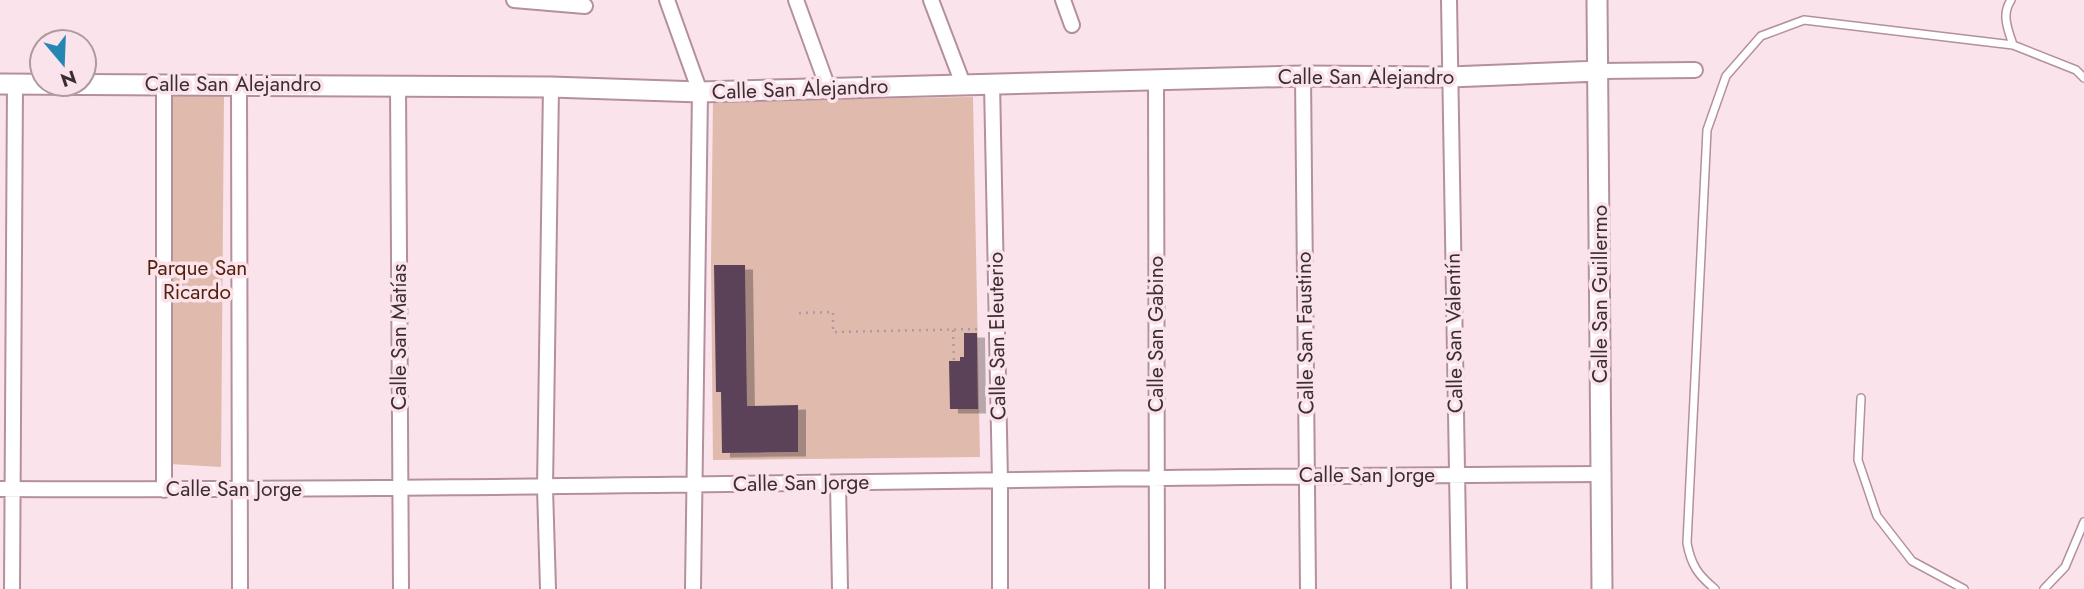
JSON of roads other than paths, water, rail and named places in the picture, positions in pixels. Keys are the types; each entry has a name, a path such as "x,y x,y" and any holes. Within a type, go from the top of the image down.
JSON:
{"street":[{"path":"514,0 586,6"},
{"path":"667,0 700,92 693,589"},
{"path":"796,0 828,88"},
{"path":"931,0 963,84"},
{"path":"1063,0 1072,25"},
{"name":"Calle San Valentín","path":"1450,0 1459,589"},
{"name":"Calle San Guillermo","path":"1597,0 1602,589"},
{"path":"1599,71 1695,70"},
{"name":"Calle San Alejandro","path":"8,84 551,87 700,92 1303,76 1450,77 1599,71"},
{"name":"Calle San Faustino","path":"1303,76 1308,589"},
{"name":"Calle San Gabino","path":"1156,79 1157,589"},
{"name":"Calle San Eleuterio","path":"992,83 1000,589"},
{"path":"8,84 6,489 12,589"},
{"path":"164,84 164,490"},
{"path":"239,84 240,589"},
{"name":"Calle San Matías","path":"398,86 401,589"},
{"path":"548,589 545,488 551,87"},
{"name":"Calle San Jorge","path":"6,489 545,488 1306,475 1601,474"},
{"path":"838,483 840,589"}],"lane":[{"path":"2011,0 2005,8 2012,45"},
{"path":"1715,589 1699,576 1691,562 1687,543 1707,130 1726,76 1761,36 1804,20 2012,45 2076,70 2084,78"},
{"path":"1861,398 1858,460 1877,516 1912,561 1965,589"},
{"path":"2044,589 2065,568 2084,522"}],"park label":[{"name":"Parque San Ricardo","path":"197,280"}]}
